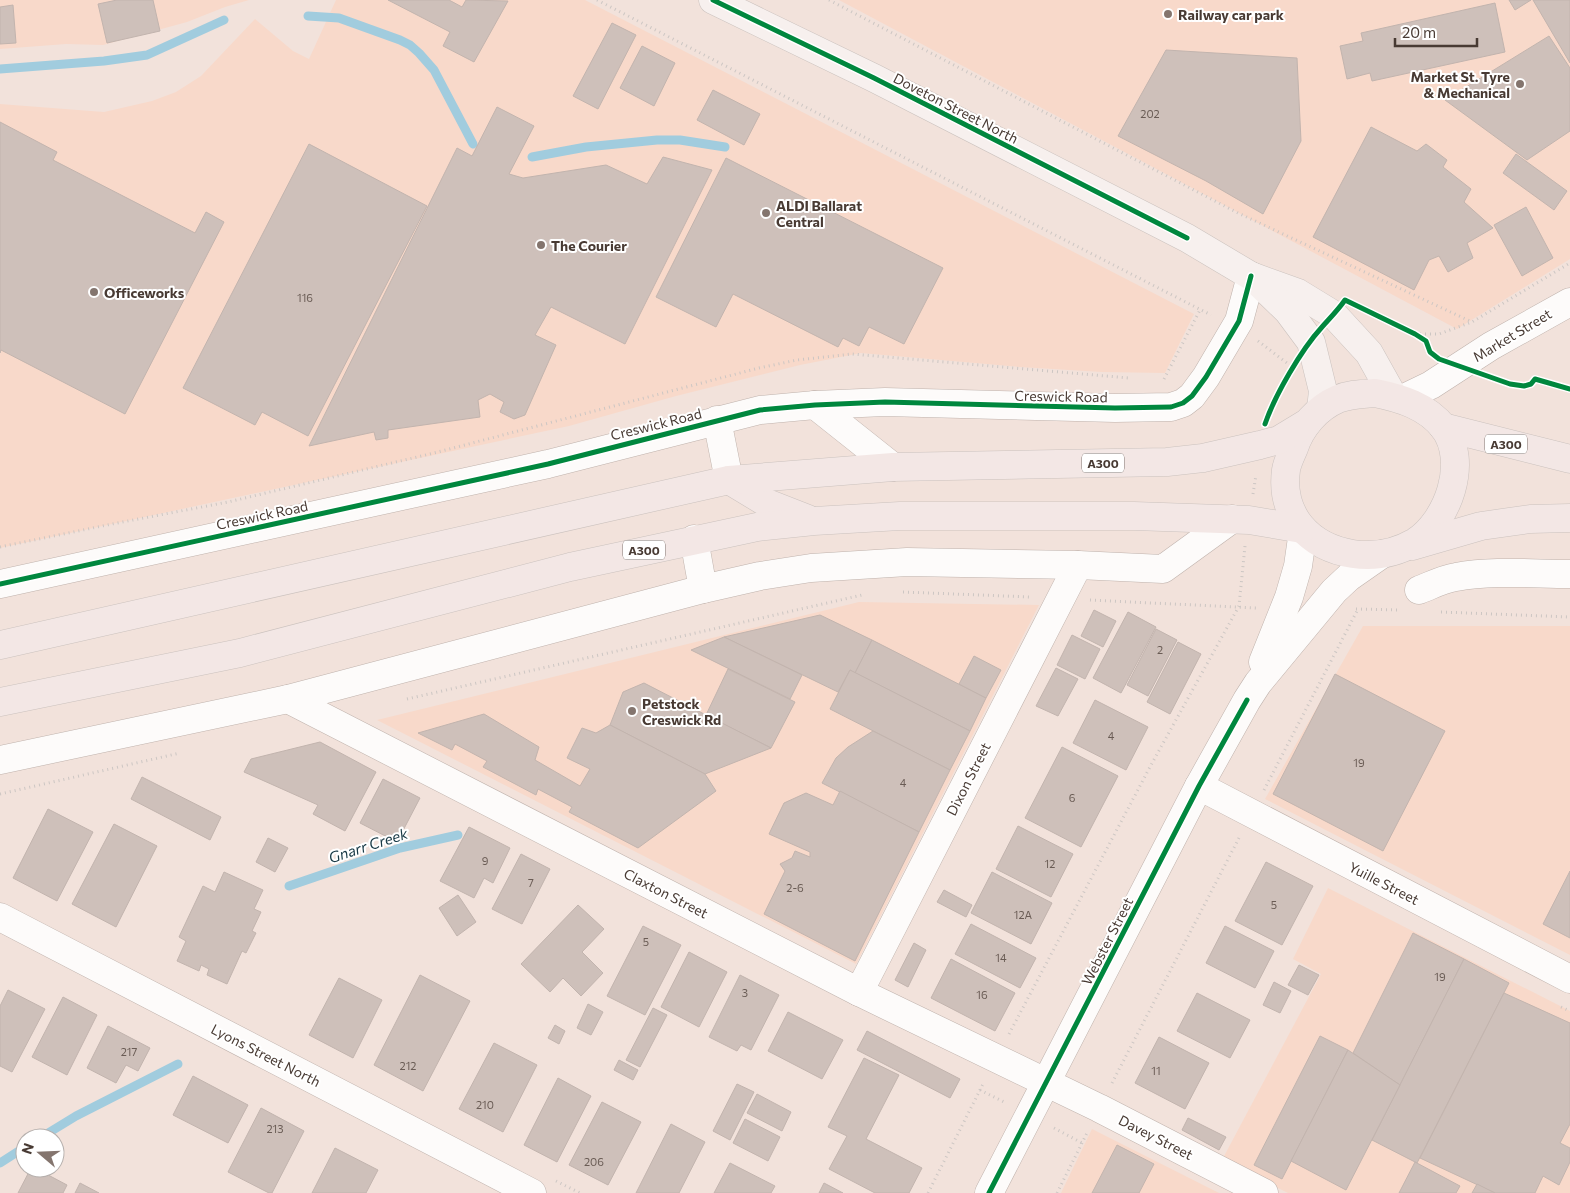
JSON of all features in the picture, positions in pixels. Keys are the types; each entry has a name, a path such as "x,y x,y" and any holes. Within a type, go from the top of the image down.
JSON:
{"highway":[{"name":"A300","path":"0,645 728,480 892,468 1167,462 1203,458 1280,440 1337,400 1356,394 1375,393 1398,398 1425,411 1443,427 1453,450 1455,465 1453,479 1441,513 1430,528 1416,541 1391,552"},
{"name":"A300","path":"1314,416 1298,438 1286,467 1285,480 1286,495 1296,521 1317,542 1353,554 1391,552 1481,526 1530,520 1570,518"},
{"name":"A300","path":"1443,427 1570,459"},
{"path":"728,480 767,504 814,521"},
{"name":"A300","path":"0,702 240,653 570,567 757,527 814,521 900,516 1134,516 1239,528 1250,520 1303,530"}],"main road":[{"name":"Doveton Street North","path":"713,0 874,78 1178,234 1252,276 1298,293 1334,315 1369,353 1398,398"},
{"name":"Doveton Street North","path":"1252,276 1288,311 1311,342 1324,391 1314,416"}],"street":[{"name":"Creswick Road","path":"0,584 548,464 760,410 884,402 1115,408 1171,407 1188,400 1197,391 1235,328 1252,276"},
{"name":"Market Street","path":"1398,398 1418,392 1490,346 1570,302"},
{"path":"815,405 892,468"},
{"name":"Creswick Road","path":"717,420 728,480"},
{"path":"0,760 288,699 703,589 760,576 810,568 907,562 1078,565 1163,569 1239,528"},
{"name":"Webster Street","path":"1247,700 1289,597 1298,566 1303,530"},
{"path":"694,539 703,589"},
{"name":"Webster Street","path":"990,1193 1199,786 1258,682 1334,591 1349,577 1391,552"},
{"name":"Dixon Street","path":"859,992 1078,565"},
{"path":"1413,600 1442,580 1457,577 1490,573 1570,574"},
{"name":"Claxton Street","path":"288,699 859,992 991,1069 1047,1082"},
{"name":"Yuille Street","path":"1199,786 1570,979"},
{"name":"Lyons Street North","path":"0,917 532,1193"},
{"name":"Davey Street","path":"1047,1082 1094,1118 1264,1193"}],"path":[{"path":"597,0 1235,328 1264,345 1293,368 1311,342"},
{"path":"830,0 1238,212 1472,322"},
{"path":"1415,334 1439,334 1472,322 1570,264"},
{"path":"1406,330 1426,341"},
{"path":"1253,497 1257,472"},
{"path":"928,1193 1151,765 1239,606 1239,528"},
{"path":"893,592 1239,606"},
{"path":"400,700 870,593"},
{"path":"1260,797 1358,608 1413,600"},
{"path":"1435,612 1570,617"},
{"path":"0,794 184,752"},
{"path":"1057,1193 1241,835"}],"shaded area":[{"path":"0,0 249,0 187,22 103,45 66,44 0,49"},
{"path":"336,0 585,0 1194,314 1165,373 1102,372 1020,367 861,353 800,365 676,396 569,426 0,548 0,104 104,112 152,101 176,92 201,76 255,19 293,51 309,59"},
{"path":"839,0 1570,0 1570,259 1457,329"},
{"path":"859,602 1039,605 856,964 377,720"},
{"path":"1363,626 1570,626 1570,955 1265,799"},
{"path":"1328,888 1570,1011 1570,1193 1288,1193 1222,1160 1321,974 1293,959"},
{"path":"1092,1129 1219,1193 1061,1193"}],"building":[{"path":"117,0 153,0 160,31 107,43 98,4"},
{"path":"388,0 449,0 462,7 466,0 508,1 474,62 443,46 450,32"},
{"path":"1509,0 1531,0 1515,10"},
{"path":"1533,0 1570,0 1570,63"},
{"path":"1495,3 1505,52 1372,81 1370,73 1347,79 1340,46 1363,41 1361,33"},
{"path":"13,5 16,43 0,44 0,7"},
{"path":"612,23 636,35 598,109 573,96"},
{"name":"Market St. Tyre & Mechanical","path":"1549,36 1570,68 1570,131 1527,160 1445,100"},
{"path":"642,46 675,63 654,106 620,88"},
{"path":"1166,50 1297,58 1301,141 1263,214 1206,181 1118,136"},
{"path":"713,90 760,114 744,145 697,120"},
{"name":"The Courier","path":"497,107 534,126 509,174 523,178 606,165 647,184 663,157 712,170 625,344 551,307 535,335 556,345 525,415 514,419 500,412 504,402 490,394 478,400 480,417 388,430 388,438 376,440 374,432 309,446 457,148 472,156"},
{"name":"Officeworks","path":"0,122 57,152 53,160 195,233 206,212 224,222 125,414 1,350 0,353"},
{"path":"1371,127 1417,151 1426,144 1447,160 1443,167 1471,189 1464,202 1493,228 1467,243 1473,258 1448,272 1439,256 1429,260 1414,290 1313,237"},
{"path":"309,144 427,206 308,436 262,412 255,425 183,388"},
{"path":"1516,154 1567,191 1554,210 1503,173"},
{"name":"ALDI Ballarat Central","path":"726,158 943,268 904,344 869,327 859,346 843,338 838,347 733,294 716,327 656,297"},
{"path":"1526,207 1553,258 1522,276 1494,225"},
{"path":"1094,610 1116,621 1103,647 1081,636"},
{"path":"1128,612 1156,627 1121,693 1093,678"},
{"path":"820,615 872,640 855,673 850,670 838,692 724,637"},
{"path":"1156,629 1177,640 1148,696 1127,685"},
{"path":"1072,635 1100,649 1085,679 1057,665"},
{"path":"724,637 802,675 790,699 691,650"},
{"path":"872,640 986,698 970,731 855,673"},
{"path":"1178,642 1201,654 1170,714 1147,702"},
{"path":"974,656 1001,670 986,698 959,684"},
{"path":"1056,668 1078,679 1058,716 1036,706"},
{"path":"728,669 795,702 771,748 706,715"},
{"path":"850,670 970,731 950,770 830,709"},
{"path":"1335,674 1445,731 1383,851 1273,794"},
{"path":"644,683 771,748 705,774 610,725 623,692"},
{"path":"1095,700 1148,727 1126,770 1073,743"},
{"path":"484,714 539,747 535,760 580,786 590,769 567,758 582,728 596,733 610,725 705,774 716,791 638,848 569,812 572,807 538,789 536,795 483,767 487,761 455,744 452,750 418,733"},
{"path":"873,731 950,770 919,832 822,783 836,758 848,747"},
{"path":"320,742 376,772 345,831 313,814 318,805 244,772 251,759"},
{"path":"1062,747 1118,776 1081,847 1025,818"},
{"path":"142,777 221,817 210,840 131,799"},
{"path":"383,779 420,798 397,842 360,823"},
{"path":"840,791 919,832 855,961 764,914 785,871 780,864 792,858 795,851 810,857 810,852 769,834 784,803 806,793 833,805"},
{"path":"48,809 93,832 57,901 13,878"},
{"path":"114,824 157,846 116,927 72,904"},
{"path":"1018,826 1073,854 1051,897 996,869"},
{"path":"469,827 510,848 493,883 484,878 474,898 440,881"},
{"path":"268,838 288,848 275,872 256,862"},
{"path":"521,854 550,869 522,924 492,909"},
{"path":"1266,862 1313,886 1282,945 1235,921"},
{"path":"1570,871 1570,938 1543,924"},
{"path":"224,872 263,890 254,909 261,912 252,931 256,933 246,953 242,951 227,984 207,975 209,969 201,965 199,971 177,961 186,941 179,937 203,886 215,892"},
{"path":"992,872 1052,903 1031,944 971,913"},
{"path":"944,890 972,905 966,917 937,902"},
{"path":"458,895 476,922 457,936 439,908"},
{"path":"578,905 604,929 582,952 603,973 581,996 563,978 550,992 521,964"},
{"path":"971,924 1036,958 1020,988 955,954"},
{"path":"643,926 681,945 645,1015 607,996"},
{"path":"1225,926 1274,951 1255,988 1206,963"},
{"path":"1413,933 1464,959 1400,1085 1353,1053"},
{"path":"914,943 926,950 908,987 895,980"},
{"path":"689,952 727,972 699,1027 661,1007"},
{"path":"951,959 1015,993 995,1031 931,998"},
{"path":"1464,959 1509,983 1417,1163 1372,1140"},
{"path":"1299,965 1319,975 1308,995 1288,985"},
{"path":"420,975 470,1001 423,1091 374,1065"},
{"path":"740,975 779,995 751,1050 741,1045 737,1051 709,1037"},
{"path":"339,978 382,1000 353,1058 309,1035"},
{"path":"1274,982 1291,991 1280,1013 1263,1005"},
{"path":"8,990 45,1009 12,1072 0,1066 0,1006"},
{"path":"1197,993 1250,1020 1230,1058 1177,1031"},
{"path":"1504,993 1570,1023 1570,1124 1560,1143 1570,1148 1570,1162 1559,1185 1543,1176 1535,1193 1495,1193 1420,1158"},
{"path":"63,997 97,1015 67,1075 32,1057"},
{"path":"588,1004 603,1012 591,1035 577,1028"},
{"path":"653,1008 667,1015 640,1067 626,1060"},
{"path":"788,1012 843,1040 822,1079 768,1051"},
{"path":"555,1025 565,1031 559,1044 548,1038"},
{"path":"108,1026 150,1048 138,1071 126,1065 116,1083 87,1068"},
{"path":"867,1031 960,1079 950,1098 857,1050"},
{"path":"1320,1036 1348,1050 1282,1179 1254,1165"},
{"path":"1159,1037 1209,1063 1185,1109 1135,1083"},
{"path":"494,1043 537,1065 503,1132 459,1109"},
{"path":"1348,1050 1400,1085 1346,1190 1291,1161"},
{"path":"864,1058 899,1075 866,1139 922,1168 909,1193 875,1193 829,1169 847,1136 828,1127"},
{"path":"619,1060 638,1070 633,1080 614,1070"},
{"path":"193,1076 248,1105 228,1143 173,1115"},
{"path":"558,1078 591,1096 557,1162 524,1145"},
{"path":"737,1084 754,1092 730,1140 713,1131"},
{"path":"757,1094 791,1112 782,1131 747,1113"},
{"path":"602,1102 641,1122 608,1185 569,1165"},
{"path":"261,1108 304,1131 272,1193 228,1172"},
{"path":"1188,1118 1226,1137 1219,1150 1182,1130"},
{"path":"745,1119 780,1137 768,1161 733,1143"},
{"path":"671,1124 705,1142 679,1193 636,1193"},
{"path":"1117,1145 1154,1164 1139,1193 1092,1193"},
{"path":"335,1148 378,1170 366,1193 312,1193"},
{"path":"1415,1162 1460,1186 1456,1193 1399,1193"},
{"path":"730,1163 775,1186 771,1193 714,1193"},
{"path":"26,1178 54,1178 67,1185 63,1193 18,1193"},
{"path":"80,1183 99,1193 75,1193"},
{"path":"824,1183 843,1193 819,1193"},
{"path":"1477,1184 1495,1193 1472,1193"}],"waterway":[{"path":"308,16 339,18 410,45 434,70 473,144"},
{"path":"0,69 104,61 147,55 224,20"},
{"path":"532,157 586,147 657,140 680,140 725,147"},
{"name":"Gnarr Creek","path":"289,886 400,848 458,835"},
{"name":"Gnarr Creek","path":"56,1128 178,1064"},
{"name":"Gnarr Creek","path":"0,1163 15,1153"}],"cycle path":[{"path":"713,0 874,78 1187,238"},
{"path":"0,584 548,464 760,410 885,402 1115,408 1171,407 1183,403 1192,396 1206,377 1239,321 1251,276"},
{"path":"1265,424 1275,400 1297,360 1345,300 1415,334 1426,341 1430,352 1439,359 1510,384 1524,386 1531,384 1535,379 1570,389"},
{"path":"989,1193 1199,786 1247,700"}],"place":[{"name":"Railway car park","path":"1168,14"},
{"name":"Market St. Tyre & Mechanical","path":"1520,84"},
{"name":"ALDI Ballarat Central","path":"766,213"},
{"name":"The Courier","path":"541,245"},
{"name":"Officeworks","path":"94,292"},
{"name":"Petstock Creswick Rd","path":"632,711"}]}
